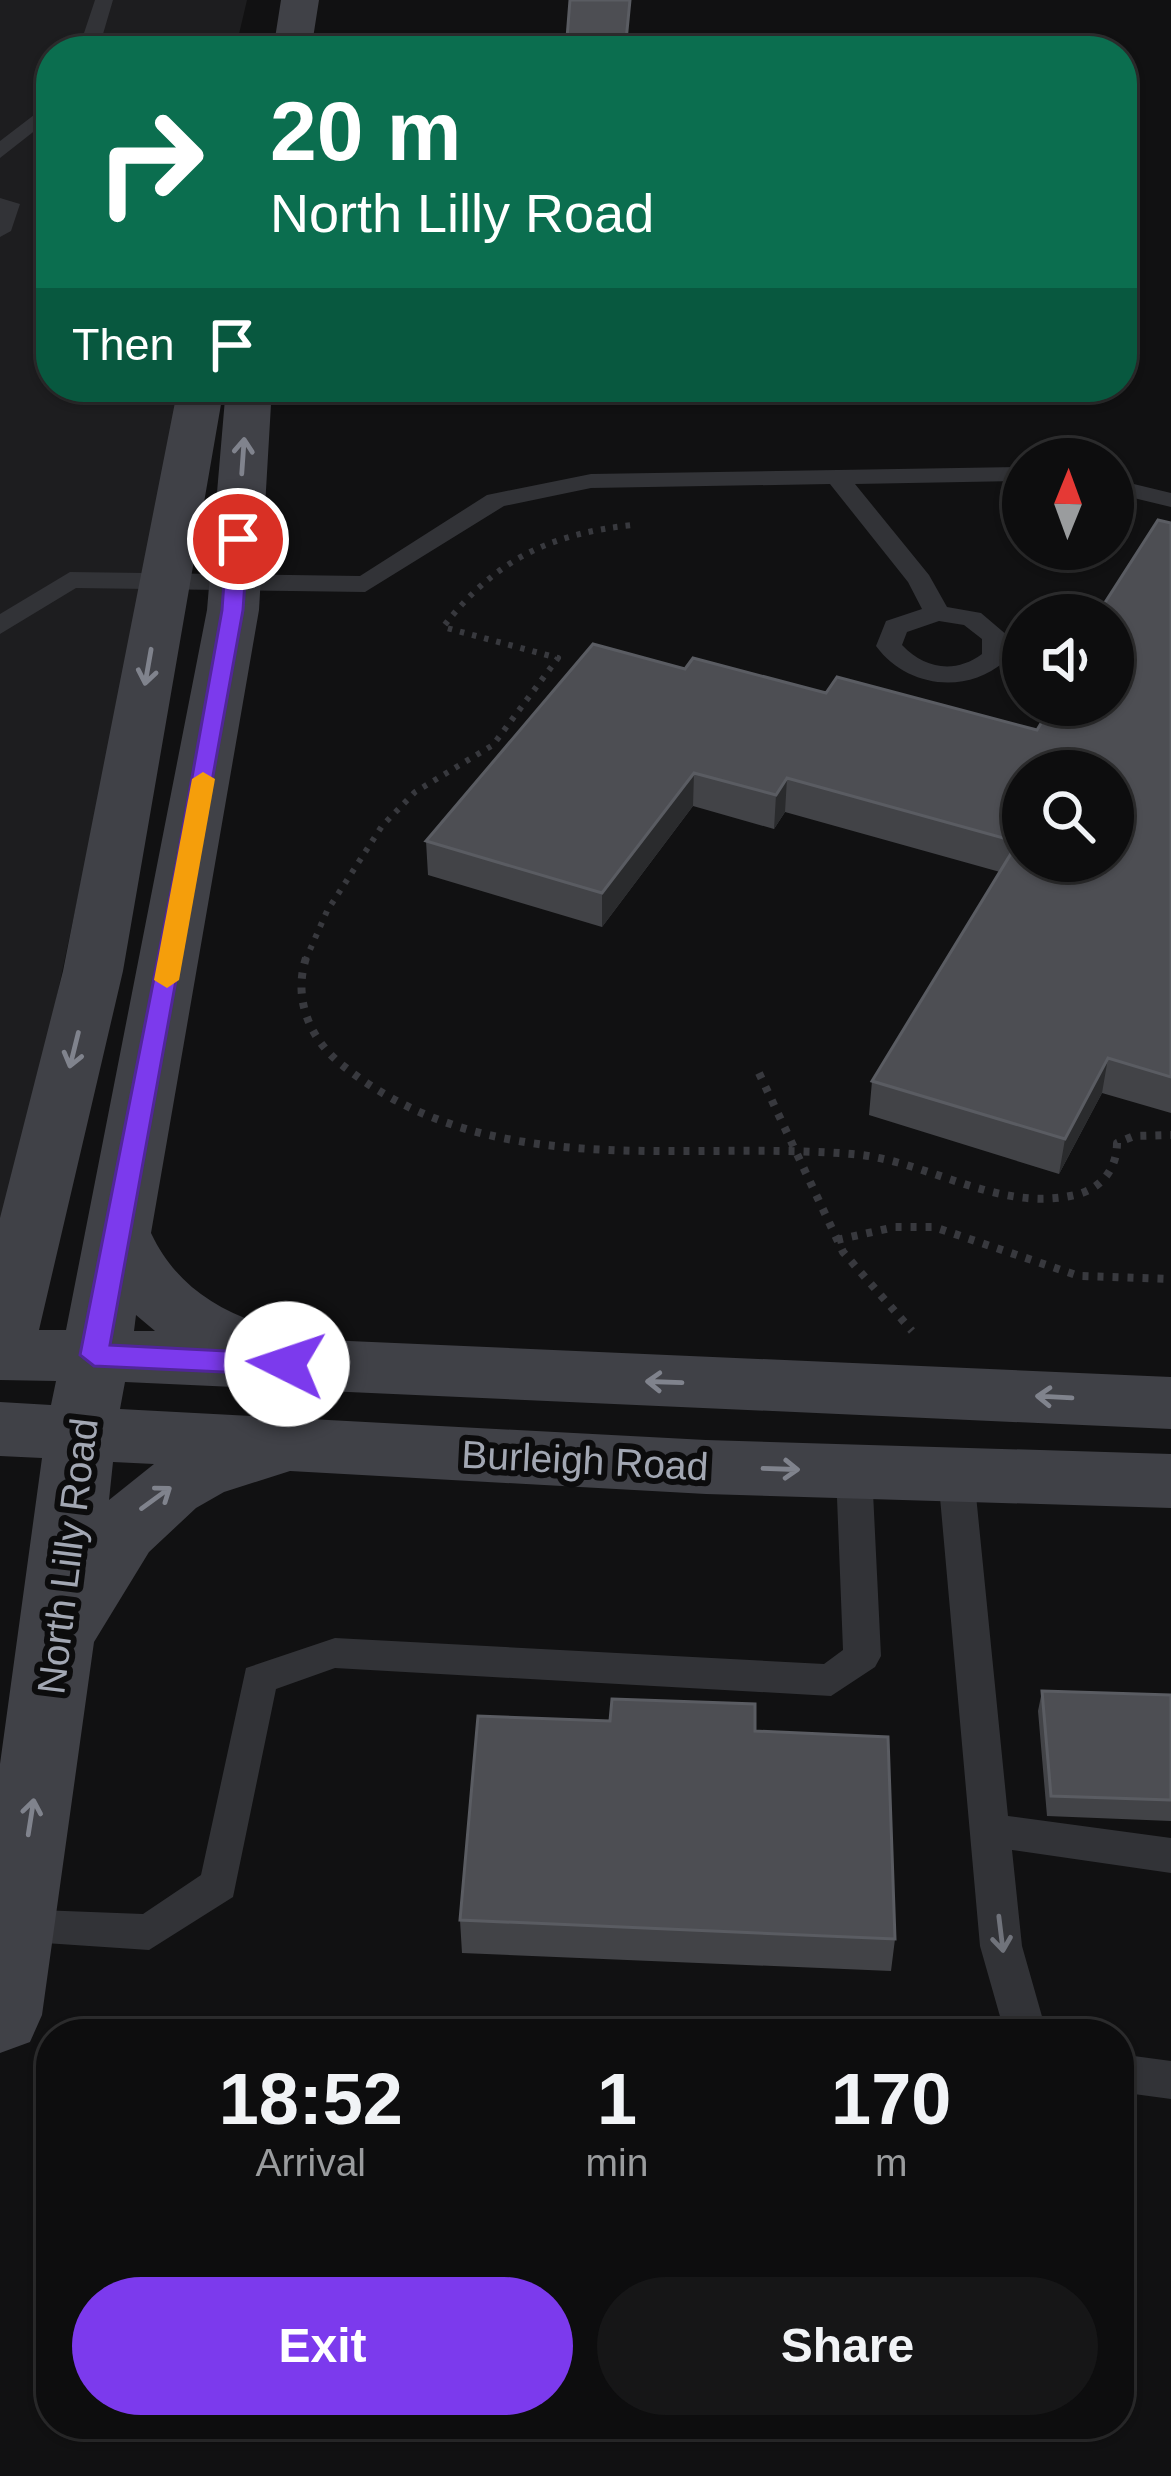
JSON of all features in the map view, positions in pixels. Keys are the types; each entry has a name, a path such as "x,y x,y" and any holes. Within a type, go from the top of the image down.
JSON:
{"street":[{"path":"294,36 300,0"},
{"path":"0,1353 93,971 198,402"},
{"name":"North Lilly Road","path":"0,2015 54,1667 81,1431 189,861 235,579 248,402"},
{"path":"118,1234 141,1281 191,1325 227,1340 332,1367"},
{"name":"Burleigh Road","path":"0,1353 1171,1403"},
{"name":"Burleigh Road","path":"0,1429 854,1472 1171,1481"},
{"path":"54,1667 93,1571 139,1510 161,1491 248,1456 328,1444"}],"lane":[{"path":"93,36 104,0"},
{"path":"0,152 36,121"},
{"path":"0,204 9,204 0,231"},
{"path":"0,626 70,580 364,584 496,500 591,481 1002,474"},
{"path":"835,476 920,580 937,613"},
{"path":"1134,491 1171,500"},
{"path":"14,1927 149,1932 219,1885 260,1679 335,1653 831,1680 862,1656 854,1472"},
{"path":"956,1475 1001,1946 1022,2019"},
{"path":"992,1831 1157,1850 1171,1856"},
{"path":"1134,2076 1171,2080"}],"path":[{"path":"645,524 589,529 522,547 466,593 443,627 558,658 492,746 465,768 413,793 376,837 319,925 299,985 314,1036 362,1088 444,1126 540,1142 859,1154 983,1192 1035,1197 1078,1195 1106,1178 1118,1160 1117,1143 1133,1136 1171,1135"},
{"path":"759,1073 837,1240 911,1331"},
{"path":"837,1240 895,1227 934,1227 1079,1276 1171,1279"}],"shaded area":[{"path":"0,0 247,0 239,36 36,36 36,402 183,402 14,1199 0,1240"}],"building":[{"path":"570,0 630,0 626,36 567,36"},
{"path":"1158,520 1171,523 1171,1077 1108,1058 1065,1139 872,1081 1002,868 1002,882 1134,882 1134,750 1002,750 1002,838 787,778 776,795 694,773 602,893 426,841 593,644 685,669 693,658 826,693 837,677 1002,721 1002,726 1037,730 1039,726 1134,726 1134,594 1110,594 1126,570 1134,570 1134,557"},
{"path":"1042,1691 1171,1695 1171,1800 1051,1796"},
{"path":"612,1699 755,1704 755,1731 888,1737 895,1939 460,1920 478,1716 610,1721"}],"slow traffic":[{"path":"167,980 203,779"}],"route":[{"path":"238,539 233,610 189,861 94,1355 287,1364"}]}
